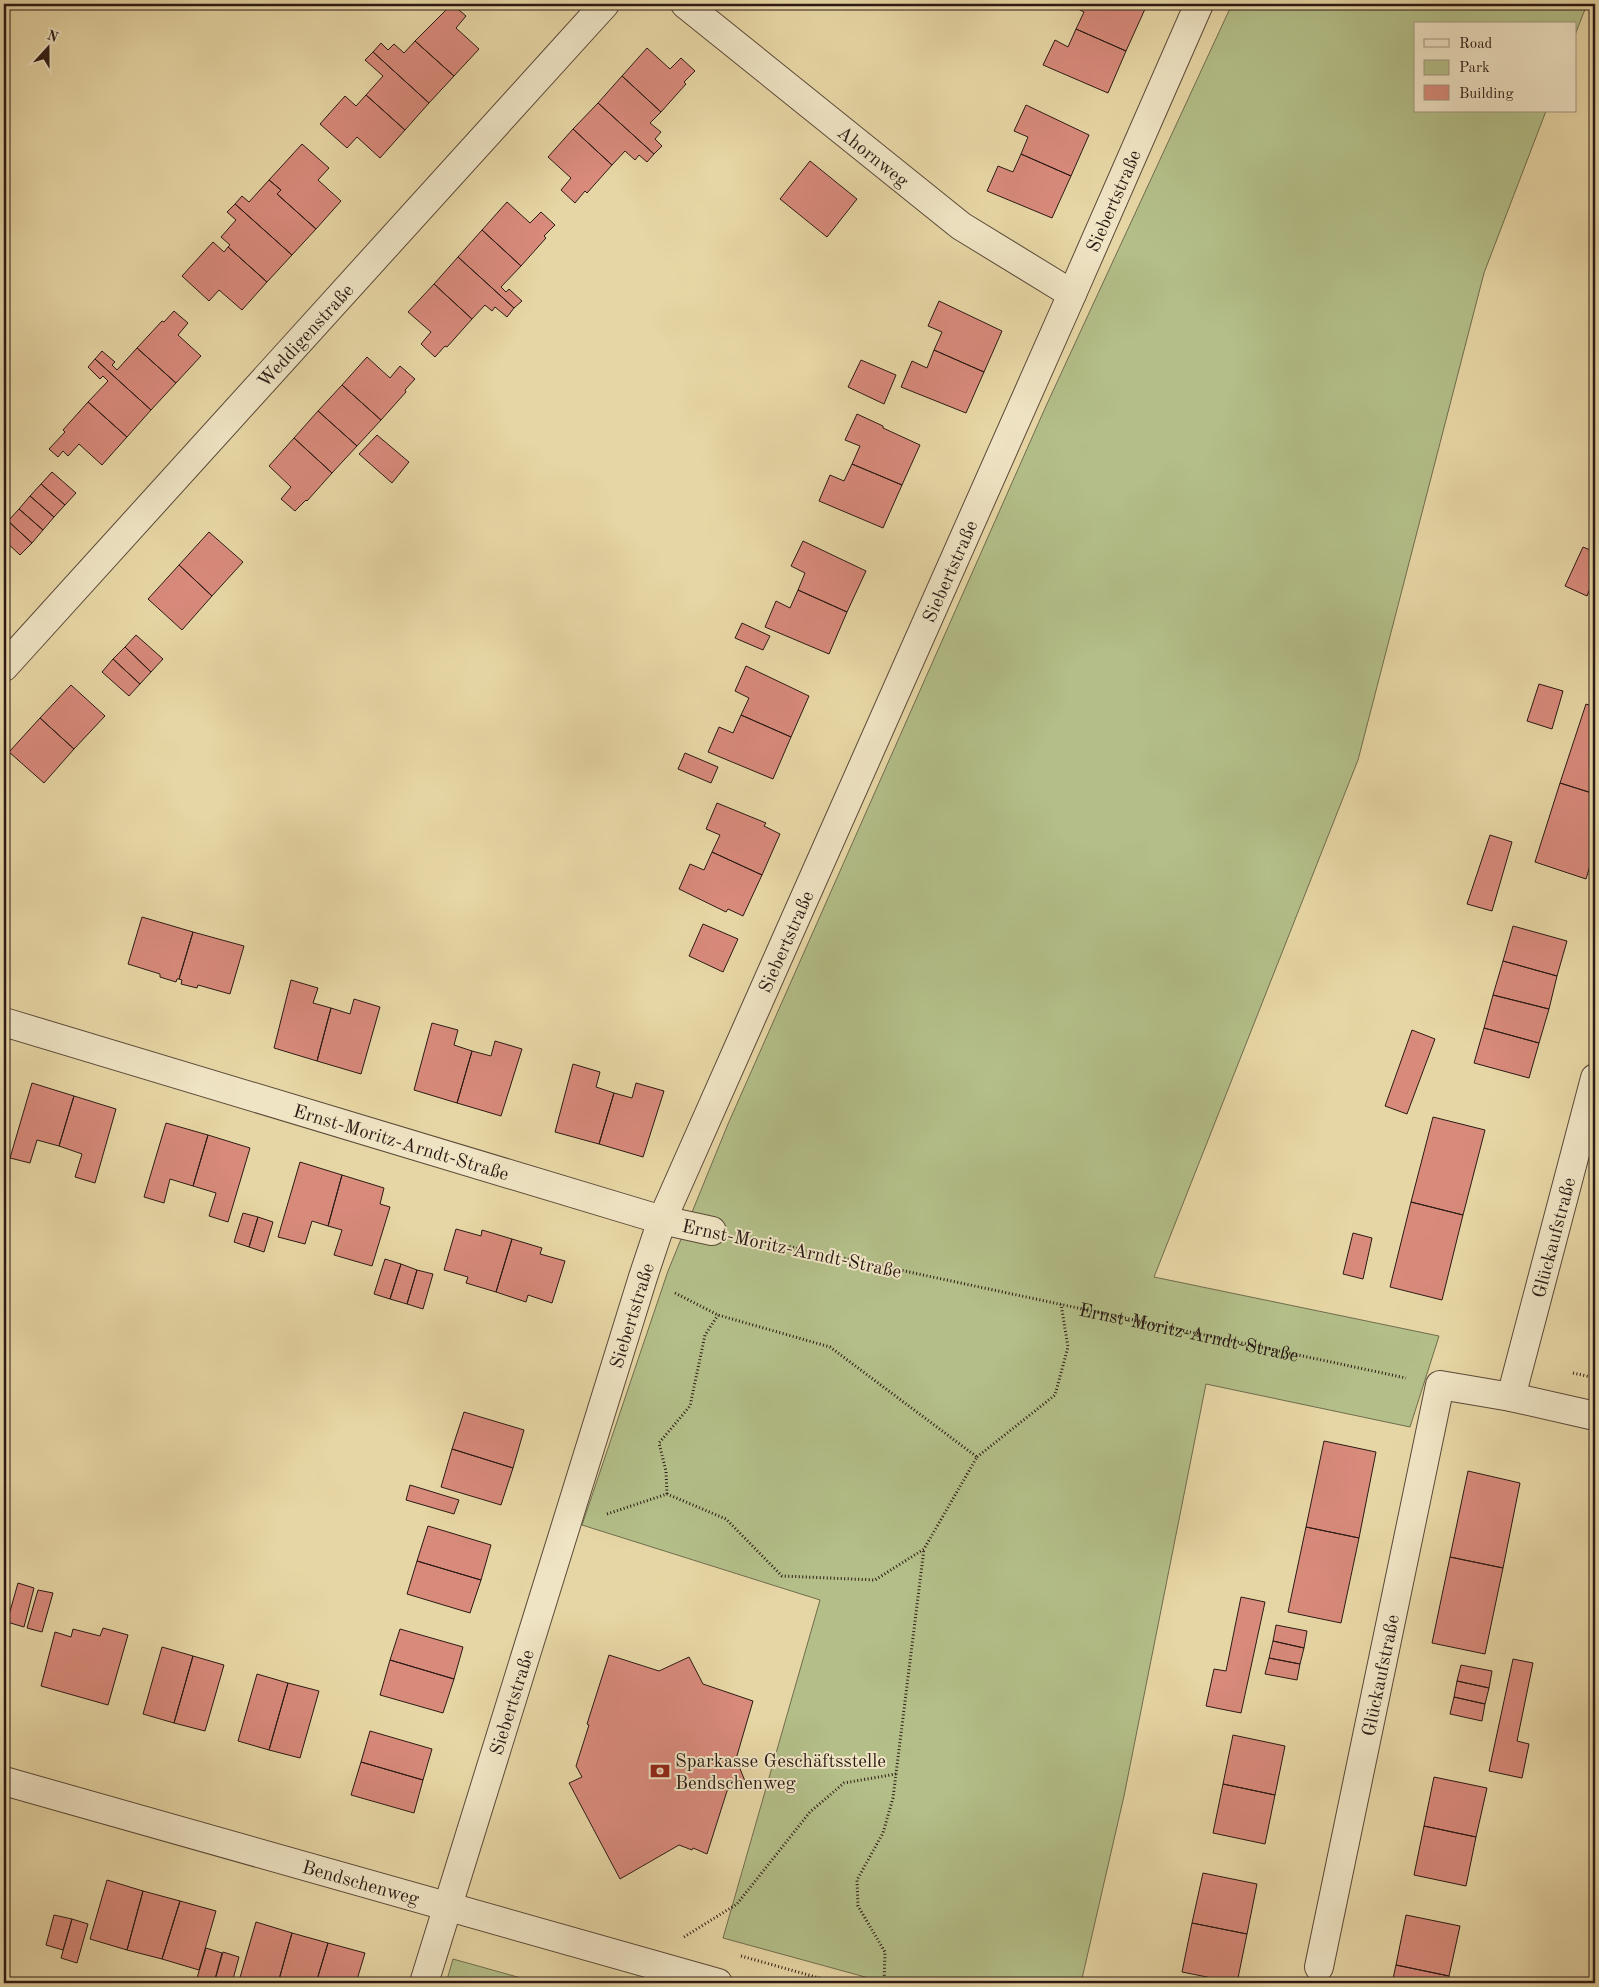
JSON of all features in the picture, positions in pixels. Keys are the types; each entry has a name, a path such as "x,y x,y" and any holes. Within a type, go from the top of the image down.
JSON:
{"street":[{"name":"Weddigenstraße","path":"4,667 605,4"},
{"name":"Ahornweg","path":"684,4 961,226 1072,294"},
{"name":"Siebertstraße","path":"424,1983 662,1220 1199,4"},
{"name":"Ernst-Moritz-Arndt-Straße","path":"4,1022 662,1220 712,1231"},
{"name":"Glückaufstraße","path":"1511,1397 1595,1078"},
{"name":"Glückaufstraße","path":"1319,1967 1440,1385"},
{"path":"1440,1385 1511,1397 1595,1416"},
{"name":"Bendschenweg","path":"4,1781 718,1983"}],"path":[{"name":"Ernst-Moritz-Arndt-Straße","path":"712,1231 1440,1385"},
{"path":"643,1277 718,1315 830,1347 977,1457"},
{"path":"884,1983 885,1952 858,1906 857,1880 883,1833 893,1798 924,1549 977,1457 1055,1395 1068,1347 1061,1304"},
{"path":"667,1494 666,1471 659,1443 690,1406 705,1335 718,1315"},
{"path":"566,1527 667,1494 726,1519 782,1576 875,1580 924,1549"},
{"path":"690,1942 681,1939 737,1904 810,1812 844,1783 896,1774"},
{"path":"736,1955 836,1983"}],"green space":[{"path":"1232,4 1587,4 1576,32 1576,22 1414,22 1414,112 1546,112 1484,273 1358,760 1154,1277 1439,1336 1410,1427 1206,1384 1124,1796 1081,1983 887,1983 723,1938 820,1600 582,1525 668,1271 728,1124 1046,406"},
{"path":"453,1959 539,1983 446,1983"}],"building":[{"path":"452,4 466,16 456,28 479,49 454,76 415,41"},
{"path":"1070,4 1132,4 1145,9 1126,51 1076,29 1084,12"},
{"path":"1076,29 1126,51 1108,93 1043,65 1055,40 1068,47"},
{"path":"415,41 454,76 429,103 373,52 381,43 388,50 394,44 404,53"},
{"path":"647,48 670,69 681,58 695,71 661,112 622,76"},
{"path":"373,52 429,103 405,130 366,95 383,76 365,60"},
{"path":"622,76 661,112 650,123 661,132 655,139 662,146 654,154 598,103"},
{"path":"366,95 405,130 380,158 357,137 347,148 320,124 345,96 356,106"},
{"path":"598,103 654,154 647,162 639,155 635,160 625,151 612,165 573,129"},
{"path":"1026,105 1089,135 1071,176 1021,154 1028,137 1014,131"},
{"path":"573,129 612,165 587,193 585,191 575,203 561,190 571,178 548,157"},
{"path":"302,144 329,168 318,180 341,201 316,229 277,194 281,190 269,180"},
{"path":"1021,154 1071,176 1052,218 987,191 998,166 1013,172"},
{"path":"810,161 857,199 827,237 780,199"},
{"path":"269,180 281,190 277,194 316,229 292,255 235,204 242,196 249,202"},
{"path":"507,202 530,223 541,212 555,225 521,266 482,230"},
{"path":"235,204 292,255 267,282 228,247 230,245 221,237 236,220 227,212"},
{"path":"482,230 521,266 501,287 506,292 509,289 522,301 514,308 458,257"},
{"path":"213,242 224,252 228,247 267,282 242,310 219,290 209,301 182,276"},
{"path":"458,257 514,308 507,317 495,307 492,311 485,305 472,319 434,284"},
{"path":"434,284 472,319 447,347 445,346 435,357 421,344 431,332 408,312"},
{"path":"939,301 1002,331 984,372 934,350 942,332 928,326"},
{"path":"174,311 188,323 178,335 201,356 176,383 137,348"},
{"path":"137,348 176,383 151,410 95,359 102,351 115,362 112,365 117,370"},
{"path":"934,350 984,372 966,413 901,387 912,361 927,368"},
{"path":"367,357 390,378 400,366 415,379 381,420 342,385"},
{"path":"95,359 151,410 127,437 88,402 108,381 103,376 100,379 88,367"},
{"path":"861,360 896,375 884,404 848,387"},
{"path":"342,385 381,420 357,446 318,411"},
{"path":"88,402 127,437 102,465 79,444 68,456 63,451 58,457 49,449"},
{"path":"318,411 357,446 332,473 294,438"},
{"path":"857,414 920,445 902,485 852,464 860,446 845,440"},
{"path":"377,435 409,462 392,483 359,454"},
{"path":"294,438 332,473 307,501 295,511 281,499 291,487 269,466"},
{"path":"852,464 902,485 883,528 819,501 830,475 844,481"},
{"path":"52,472 76,493 65,505 41,484"},
{"path":"41,484 65,505 54,517 30,496"},
{"path":"30,496 54,517 43,530 19,509"},
{"path":"19,509 43,530 32,543 8,521"},
{"path":"8,521 32,543 20,555 4,540 4,526"},
{"path":"209,532 243,562 212,596 179,565"},
{"path":"803,541 866,571 847,612 798,590 805,573 791,566"},
{"path":"1583,547 1595,552 1595,576 1587,596 1565,586"},
{"path":"179,565 212,596 182,630 148,599"},
{"path":"798,590 847,612 829,654 765,627 776,601 790,608"},
{"path":"742,623 770,636 763,650 735,638"},
{"path":"136,635 163,659 151,672 125,647"},
{"path":"125,647 151,672 140,684 113,659"},
{"path":"113,659 140,684 129,696 102,672"},
{"path":"746,666 809,696 791,737 741,715 749,698 735,691"},
{"path":"1539,684 1563,691 1552,729 1527,721"},
{"path":"71,685 105,716 74,749 40,718"},
{"path":"1586,704 1595,707 1595,794 1560,783"},
{"path":"741,715 791,737 773,779 708,752 719,727 733,733"},
{"path":"40,718 74,749 44,783 9,752"},
{"path":"685,753 718,767 711,783 678,769"},
{"path":"1560,783 1595,794 1595,849 1586,879 1535,862"},
{"path":"717,803 766,823 764,826 780,834 762,875 712,852 720,835 706,829"},
{"path":"1490,835 1512,842 1492,911 1467,904"},
{"path":"712,852 762,875 743,916 728,909 726,912 679,889 690,864 704,870"},
{"path":"142,917 193,932 179,979 176,982 160,977 160,974 128,964"},
{"path":"703,924 738,939 723,972 689,956"},
{"path":"1513,926 1567,941 1557,976 1503,961"},
{"path":"193,932 244,946 230,994 198,985 197,988 181,984 182,980 179,979"},
{"path":"1503,961 1557,976 1549,1009 1493,995"},
{"path":"291,980 318,988 313,1003 331,1008 317,1061 274,1048"},
{"path":"1493,995 1549,1009 1539,1043 1484,1028"},
{"path":"354,999 380,1007 361,1074 317,1061 331,1008 350,1014"},
{"path":"432,1023 458,1030 454,1045 472,1051 457,1103 414,1090"},
{"path":"1484,1028 1539,1043 1529,1078 1474,1063"},
{"path":"1412,1030 1435,1039 1407,1114 1385,1106"},
{"path":"495,1041 522,1049 501,1116 457,1103 472,1051 491,1056"},
{"path":"573,1064 600,1072 596,1087 614,1093 599,1144 555,1132"},
{"path":"32,1083 74,1096 59,1146 37,1140 30,1163 10,1158"},
{"path":"636,1083 664,1091 643,1157 599,1144 614,1093 632,1098"},
{"path":"74,1096 116,1109 95,1183 75,1177 82,1154 59,1146"},
{"path":"1433,1117 1485,1130 1463,1215 1411,1202"},
{"path":"166,1123 208,1135 193,1186 170,1179 164,1203 144,1197"},
{"path":"208,1135 250,1148 228,1222 209,1216 216,1193 193,1186"},
{"path":"300,1162 342,1175 328,1226 312,1221 305,1244 278,1237"},
{"path":"342,1175 384,1188 380,1204 390,1207 372,1266 334,1255 342,1230 328,1226"},
{"path":"1411,1202 1463,1215 1442,1300 1390,1287"},
{"path":"243,1213 258,1217 249,1247 234,1242"},
{"path":"258,1217 273,1222 264,1252 249,1247"},
{"path":"456,1229 481,1236 482,1230 512,1239 496,1292 466,1283 468,1277 444,1270"},
{"path":"1353,1233 1372,1238 1363,1279 1343,1274"},
{"path":"512,1239 542,1248 540,1254 565,1261 552,1303 528,1295 526,1302 496,1292"},
{"path":"385,1259 401,1264 390,1299 374,1294"},
{"path":"401,1264 417,1270 407,1304 390,1299"},
{"path":"417,1270 433,1274 423,1309 407,1304"},
{"path":"464,1412 524,1430 513,1468 452,1449"},
{"path":"1324,1441 1376,1452 1359,1538 1306,1527"},
{"path":"452,1449 513,1468 501,1505 441,1487"},
{"path":"1468,1471 1520,1483 1503,1568 1450,1557"},
{"path":"410,1485 459,1500 454,1514 406,1500"},
{"path":"428,1526 491,1545 481,1580 417,1561"},
{"path":"1306,1527 1359,1538 1341,1623 1288,1612"},
{"path":"1450,1557 1503,1568 1485,1654 1432,1643"},
{"path":"417,1561 481,1580 470,1613 407,1594"},
{"path":"18,1583 34,1588 24,1627 7,1622"},
{"path":"38,1590 53,1593 42,1632 27,1628"},
{"path":"1241,1597 1265,1602 1241,1713 1206,1706 1214,1669 1226,1671"},
{"path":"1276,1625 1307,1631 1304,1648 1273,1641"},
{"path":"103,1628 128,1635 108,1705 41,1686 55,1632 71,1637 73,1629 100,1636"},
{"path":"400,1629 463,1647 454,1679 390,1660"},
{"path":"1273,1641 1304,1648 1300,1664 1269,1658"},
{"path":"162,1647 193,1656 174,1723 143,1714"},
{"name":"Sparkasse Geschäftsstelle Bendschenweg","path":"609,1655 659,1671 689,1657 703,1684 753,1701 736,1759 745,1781 727,1791 707,1854 679,1845 620,1879 569,1783 582,1777 576,1766"},
{"path":"193,1656 224,1665 205,1731 174,1723"},
{"path":"1269,1658 1300,1664 1297,1680 1265,1674"},
{"path":"1513,1659 1533,1663 1517,1741 1529,1744 1522,1778 1489,1771"},
{"path":"390,1660 454,1679 443,1713 380,1695"},
{"path":"1461,1665 1492,1671 1489,1688 1457,1681"},
{"path":"257,1674 288,1683 269,1750 238,1741"},
{"path":"1457,1681 1489,1688 1485,1704 1454,1697"},
{"path":"288,1683 319,1691 300,1758 269,1750"},
{"path":"1454,1697 1485,1704 1482,1721 1450,1714"},
{"path":"370,1731 432,1749 423,1780 361,1762"},
{"path":"1233,1735 1285,1746 1275,1795 1223,1784"},
{"path":"361,1762 423,1780 414,1813 351,1795"},
{"path":"1434,1777 1487,1788 1476,1837 1424,1826"},
{"path":"1223,1784 1275,1795 1265,1844 1213,1833"},
{"path":"1424,1826 1476,1837 1466,1886 1414,1875"},
{"path":"1203,1873 1257,1884 1247,1934 1192,1923"},
{"path":"107,1880 143,1891 127,1950 90,1939"},
{"path":"143,1891 180,1901 162,1959 127,1950"},
{"path":"180,1901 216,1911 199,1970 162,1959"},
{"path":"54,1915 72,1919 63,1950 46,1945"},
{"path":"1406,1915 1460,1926 1449,1976 1396,1965"},
{"path":"72,1919 88,1924 77,1963 61,1958"},
{"path":"256,1922 292,1933 278,1983 248,1983 239,1981"},
{"path":"1192,1923 1247,1934 1237,1983 1182,1972"},
{"path":"292,1933 328,1943 316,1983 278,1983"},
{"path":"328,1943 365,1953 356,1983 316,1983"},
{"path":"206,1948 222,1953 214,1983 197,1978"},
{"path":"223,1952 239,1957 232,1983 214,1983"},
{"path":"1396,1965 1449,1976 1448,1983 1392,1983"}],"place":[{"name":"Sparkasse Geschäftsstelle Bendschenweg","path":"660,1771"}]}
